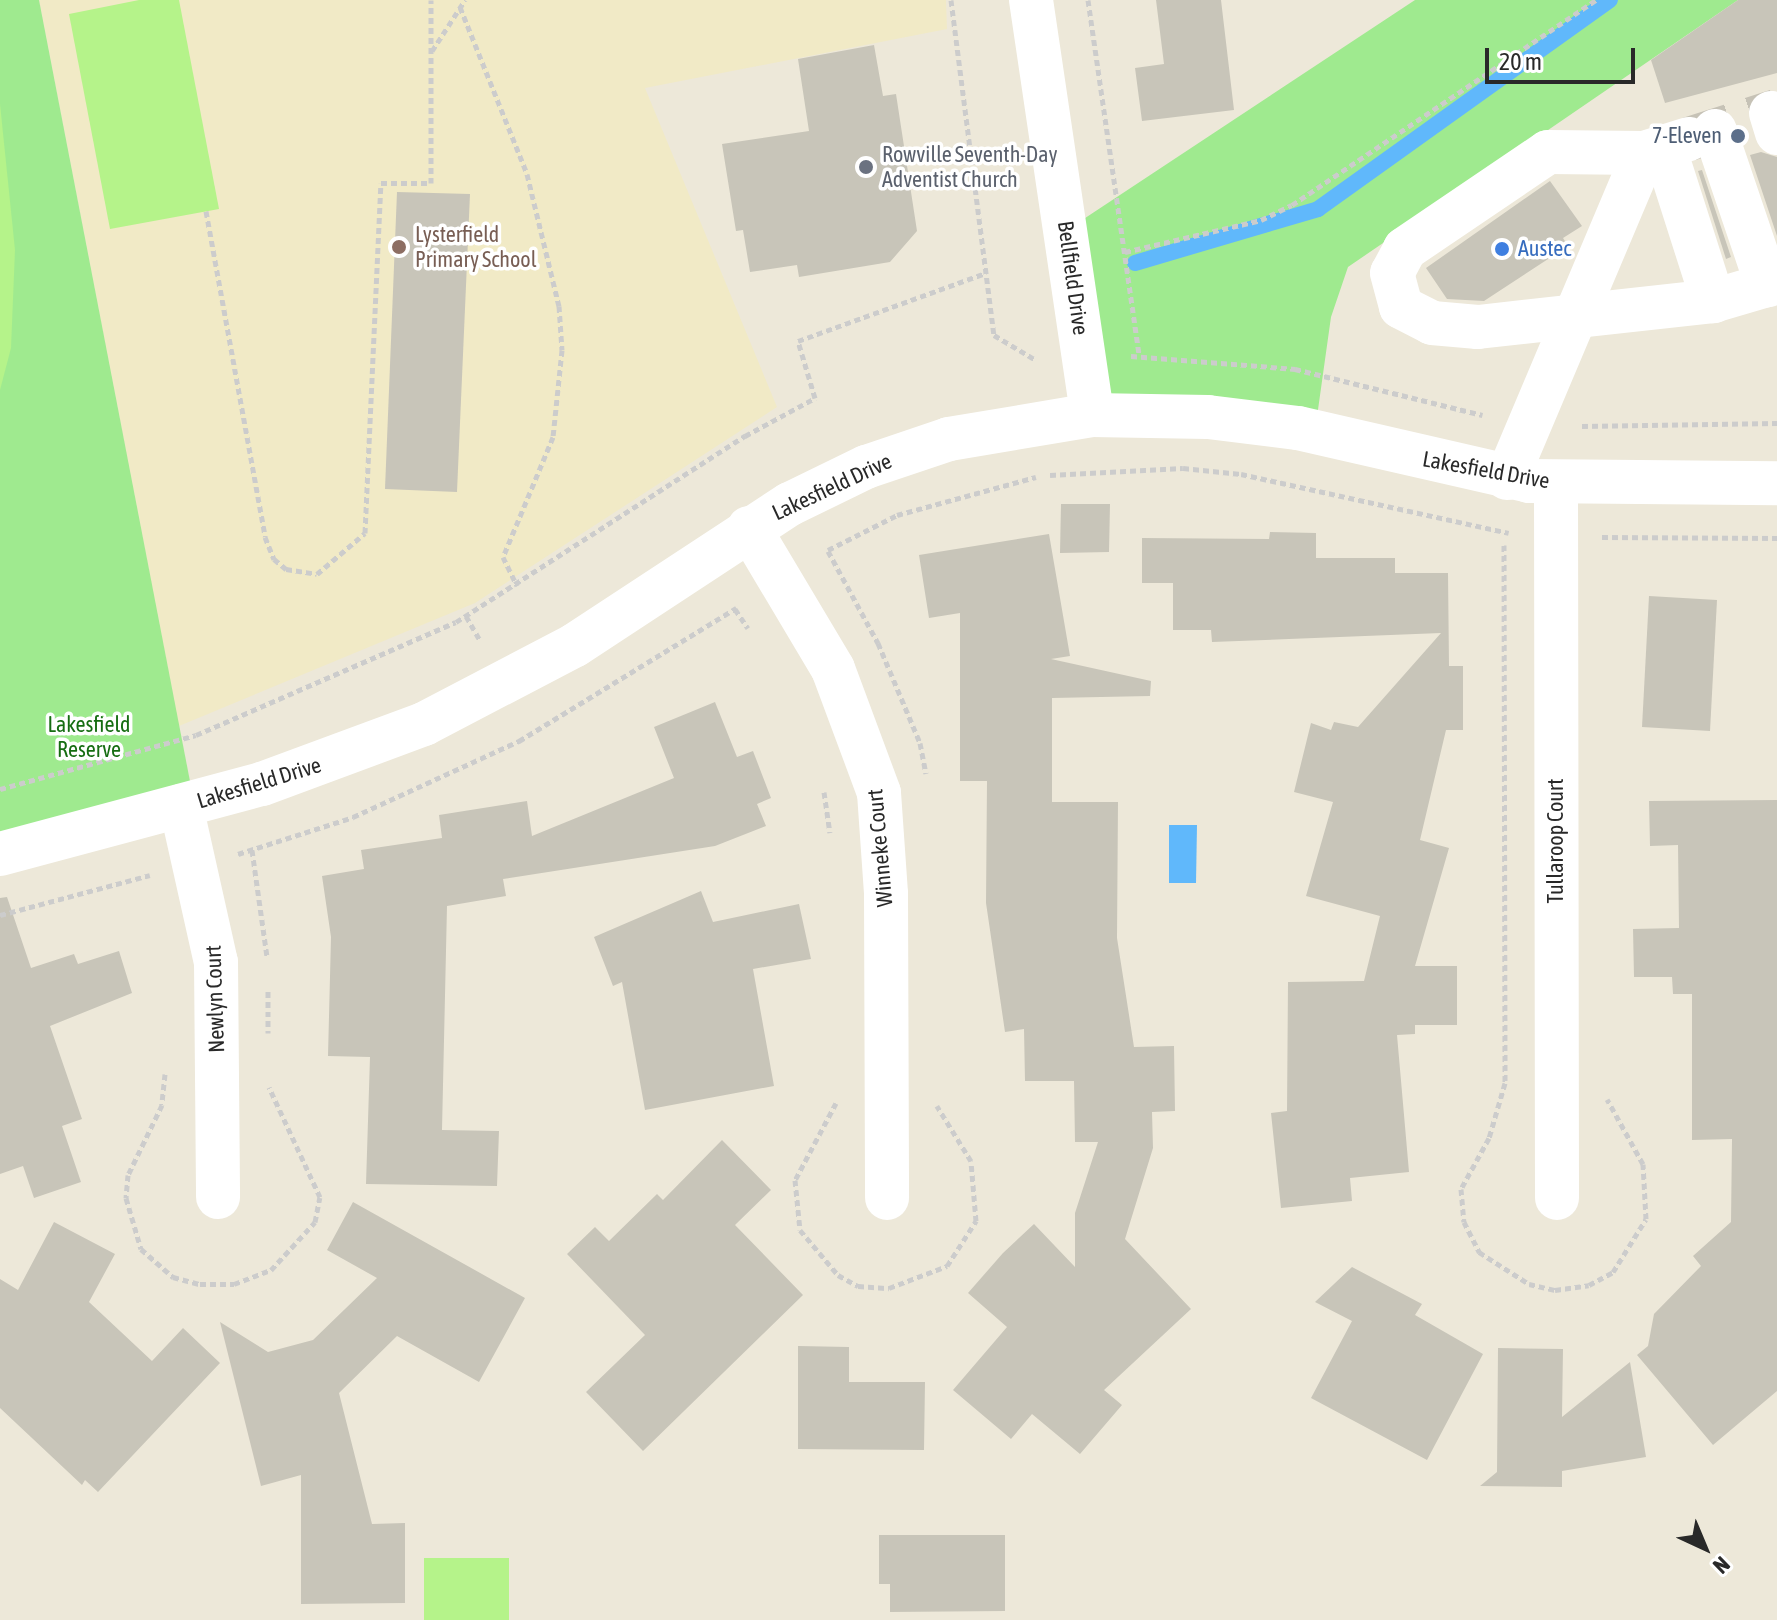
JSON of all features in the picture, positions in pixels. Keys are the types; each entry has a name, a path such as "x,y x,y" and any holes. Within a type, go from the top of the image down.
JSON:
{"street":[{"name":"Bellfield Drive","path":"1031,0 1092,415"},
{"path":"1678,142 1772,284 1713,301 1478,327 1418,319 1393,291 1394,266 1425,232 1548,152 1678,142"},
{"path":"1678,142 1713,301"},
{"path":"1507,478 1571,316 1678,142"},
{"name":"Lakesfield Drive","path":"0,854 181,806 342,758 424,724 575,645 749,528 866,467 949,439 1092,415 1248,419 1507,478 1556,483 1777,483"},
{"name":"Tullaroop Court","path":"1556,483 1557,1198"},
{"name":"Winneke Court","path":"749,528 833,669 879,793 886,894 887,1198"},
{"name":"Newlyn Court","path":"181,806 216,962 218,1197"}],"path":[{"path":"206,211 265,537 286,569 317,574 365,533 381,183 431,183 431,0"},
{"path":"432,52 465,0"},
{"path":"951,0 994,335 1037,360"},
{"path":"1088,0 1139,355"},
{"path":"1125,252 1261,220 1292,205 1596,0"},
{"path":"460,7 527,174 559,306 562,350 553,437 503,557 517,586"},
{"path":"0,789 196,735 466,616 517,586 679,477 815,398 798,341 986,273"},
{"path":"1573,426 1777,423"},
{"path":"817,558 858,532 941,500 1050,475 1122,469 1241,474 1519,535"},
{"path":"1587,536 1777,538"},
{"path":"466,616 489,655"},
{"path":"0,915 157,873"}],"shaded area":[{"name":"Lysterfield Primary School","path":"39,0 946,0 947,29 645,88 777,407 475,603 179,726"}],"green space":[{"name":"Lakesfield Reserve","path":"0,0 39,0 194,802 0,854"},
{"path":"139,0 179,0 219,209 110,229 69,14"},
{"path":"1415,0 1738,0 1348,267 1331,317 1315,431 1092,415 1067,230"},
{"path":"0,104 15,250 11,348 0,390"},
{"path":"424,1558 509,1558 509,1620 424,1620"}],"water":[{"path":"1169,825 1197,825 1196,883 1169,883"}],"building":[{"path":"1156,0 1221,0 1234,110 1142,121 1135,68 1164,64"},
{"path":"1738,0 1777,0 1777,73 1665,103 1651,60"},
{"name":"Rowville Seventh-Day Adventist Church","path":"874,45 883,96 896,94 917,231 890,262 799,277 797,265 750,272 743,230 736,231 722,144 809,131 798,59"},
{"path":"1761,152 1777,157 1777,236 1750,155"},
{"path":"1702,170 1731,257 1726,259 1698,171"},
{"name":"Austec","path":"1550,181 1582,226 1563,238 1568,246 1484,301 1447,299 1426,268"},
{"path":"397,192 470,194 457,492 385,489"},
{"path":"1061,504 1110,504 1109,552 1060,553"},
{"path":"1270,532 1316,533 1316,558 1395,558 1395,573 1448,573 1449,666 1463,666 1463,730 1446,730 1420,840 1449,848 1415,966 1457,966 1457,1025 1415,1025 1415,1034 1397,1035 1409,1172 1350,1178 1352,1201 1281,1208 1271,1113 1287,1111 1288,982 1364,981 1380,916 1306,896 1333,802 1294,792 1311,723 1331,730 1334,722 1358,727 1441,633 1212,642 1211,630 1173,630 1173,583 1142,583 1142,538 1269,539"},
{"path":"1049,534 1070,656 1051,659 1151,681 1150,696 1052,698 1052,802 1118,802 1117,938 1134,1047 1174,1046 1175,1111 1152,1112 1153,1148 1125,1239 1191,1309 1104,1390 1122,1405 1080,1454 1032,1414 1011,1439 953,1390 1007,1327 968,1293 1003,1253 1034,1224 1075,1267 1075,1213 1098,1142 1075,1142 1074,1081 1025,1081 1024,1029 1005,1032 986,903 987,781 960,781 960,613 929,618 919,555"},
{"path":"1649,596 1717,600 1710,731 1642,727"},
{"path":"715,702 737,757 753,751 771,798 757,804 766,826 715,846 503,879 506,896 447,906 442,1130 499,1131 497,1186 366,1184 370,1057 328,1056 331,937 322,876 364,869 361,850 442,838 439,815 527,801 532,836 674,778 654,727"},
{"path":"1777,800 1777,1391 1713,1445 1637,1355 1648,1346 1654,1314 1701,1266 1693,1256 1731,1222 1732,1139 1692,1140 1692,994 1673,994 1672,977 1634,977 1633,929 1679,928 1678,845 1650,846 1649,801"},
{"path":"701,891 713,922 799,904 811,959 753,969 774,1086 645,1110 622,982 613,986 594,937"},
{"path":"7,897 31,968 74,954 78,964 119,951 132,993 50,1026 82,1119 62,1126 81,1182 34,1198 23,1166 0,1174 0,898"},
{"path":"722,1140 771,1190 735,1225 803,1295 643,1451 586,1392 645,1335 567,1254 595,1227 609,1241 657,1194 663,1200"},
{"path":"353,1202 525,1298 479,1382 397,1336 339,1393 372,1524 405,1523 405,1603 301,1604 301,1475 261,1486 220,1322 268,1352 313,1340 377,1278 327,1250"},
{"path":"54,1222 115,1254 89,1302 152,1361 183,1328 220,1363 98,1492 85,1480 82,1485 0,1408 0,1279 18,1290"},
{"path":"1352,1267 1422,1304 1415,1315 1483,1354 1427,1460 1311,1398 1352,1321 1315,1302"},
{"path":"798,1346 849,1347 849,1382 925,1382 924,1450 798,1449"},
{"path":"1498,1348 1563,1349 1562,1417 1630,1362 1646,1457 1562,1471 1562,1487 1480,1486 1497,1472"},
{"path":"879,1535 1005,1535 1005,1611 890,1612 890,1584 879,1584"}],"waterway":[{"path":"1135,263 1318,209 1610,0"}],"tunnel":[{"path":"1689,139 1777,111"}],"place":[{"name":"7-Eleven","path":"1738,136"},
{"name":"Rowville Seventh-Day Adventist Church","path":"866,167"},
{"name":"Lysterfield Primary School","path":"399,247"},
{"name":"Austec","path":"1502,249"}]}
